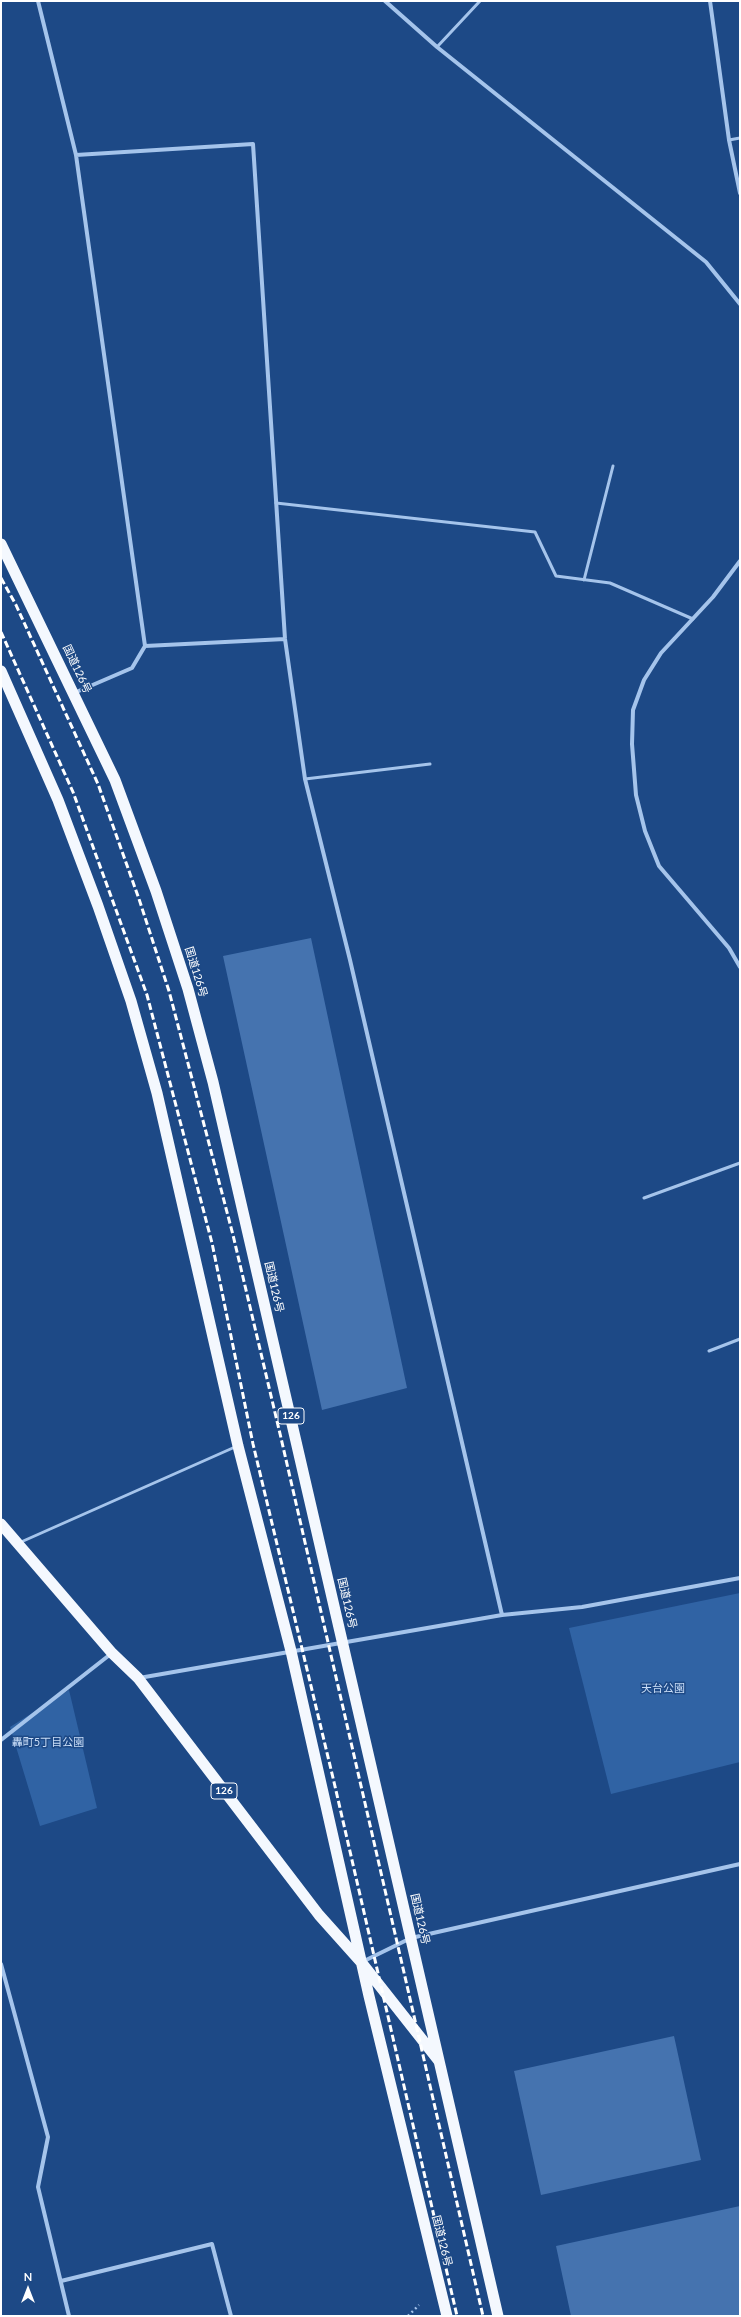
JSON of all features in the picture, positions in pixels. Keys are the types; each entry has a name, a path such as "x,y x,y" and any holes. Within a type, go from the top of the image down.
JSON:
{"highway":[{"name":"国道126号","path":"1,544 115,780 156,891 188,989 213,1082 498,2316"},
{"name":"国道126号","path":"1,671 58,800 131,1000 157,1092 238,1446 290,1651 361,1962 447,2316"},
{"name":"国道126号","path":"1,1524 112,1653 138,1678 319,1915 361,1962 441,2064"}],"street":[{"path":"38,1 76,155 146,646 132,668 74,694"},
{"path":"385,1 438,47 706,262 740,304"},
{"path":"710,1 728,140 740,193"},
{"path":"76,155 254,144 285,639 305,779 350,960 502,1615"},
{"path":"740,561 693,619 661,653 644,680 633,710 632,744 636,795 645,831 659,866 728,948 740,967"},
{"path":"146,646 285,639"},
{"path":"138,1678 502,1615 582,1607 740,1578"},
{"path":"1,1740 112,1653"},
{"path":"361,1962 411,1938 740,1864"},
{"path":"1,1964 48,2137 38,2187 70,2316"},
{"path":"61,2281 212,2244 231,2316"}],"lane":[{"path":"438,47 480,1"},
{"path":"728,140 740,138"},
{"path":"584,580 613,466"},
{"path":"276,503 535,532 556,576 610,583 693,619"},
{"path":"305,779 430,764"},
{"path":"644,1198 740,1163"},
{"path":"709,1351 740,1339"},
{"path":"17,1544 238,1446"}],"green space":[{"name":"天台公園","path":"740,1593 740,1762 611,1794 569,1628"},
{"name":"轟町5丁目公園","path":"69,1690 97,1808 40,1826 10,1727"}],"building":[{"path":"311,938 407,1388 322,1410 223,956"},
{"path":"674,2036 701,2160 541,2195 514,2071"},
{"path":"740,2206 740,2316 571,2316 556,2246"}],"railway":[{"path":"1,578 16,605 98,784 139,899 169,991 233,1235 483,2316"},
{"path":"1,632 73,792 147,995 212,1243 253,1444 334,1782 457,2316"}]}
